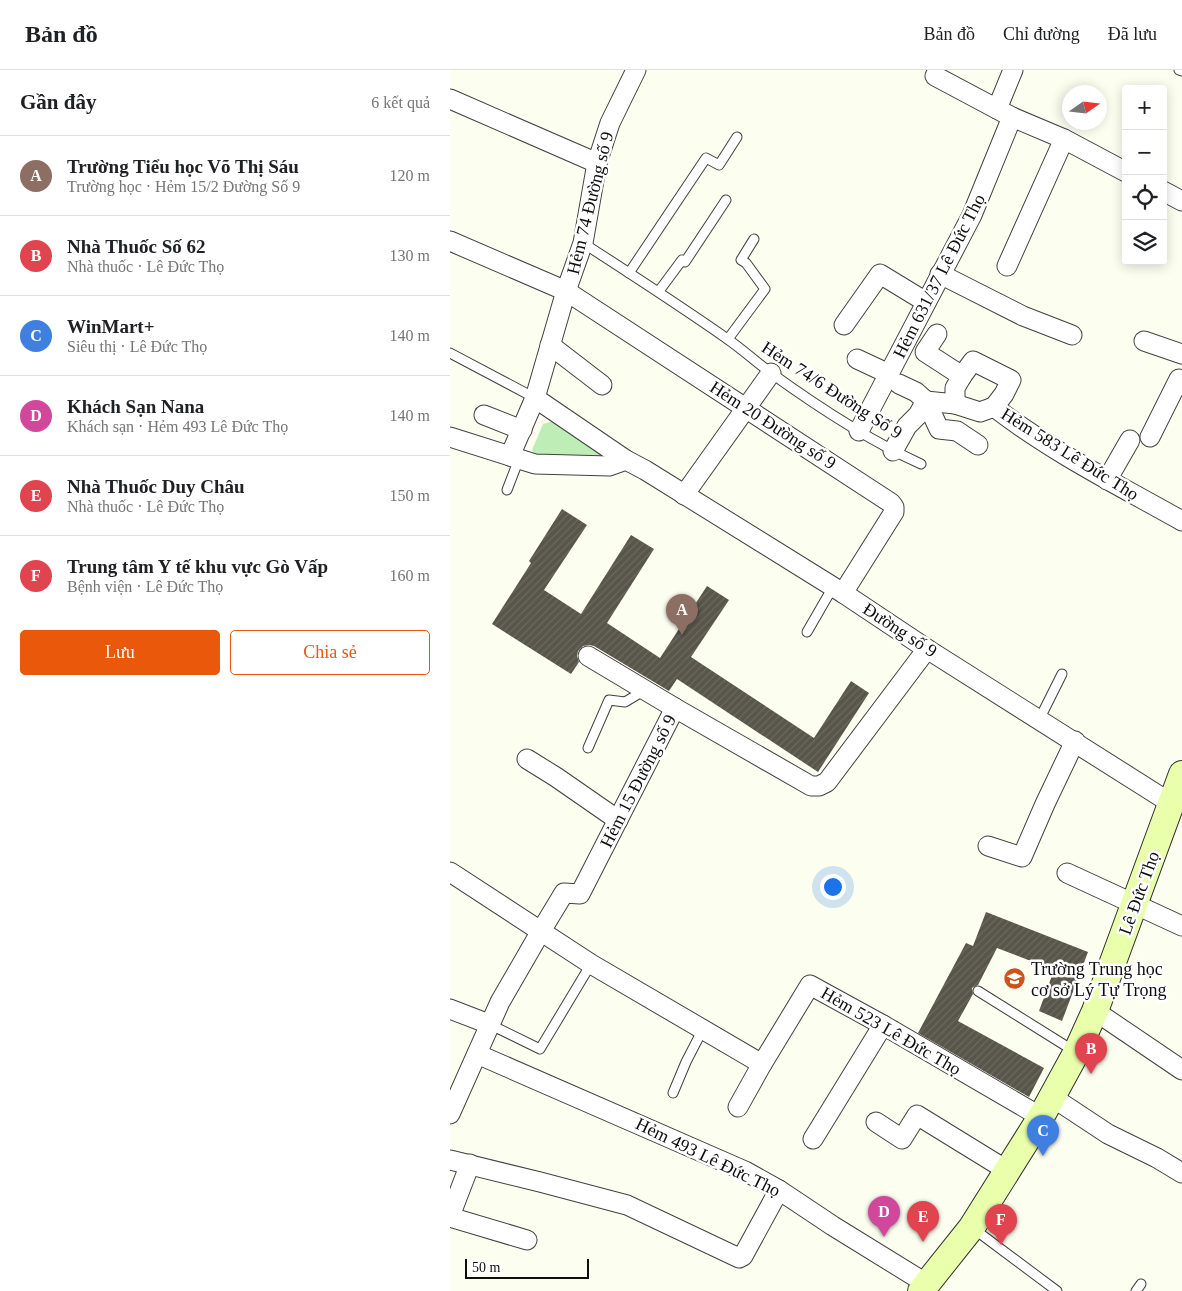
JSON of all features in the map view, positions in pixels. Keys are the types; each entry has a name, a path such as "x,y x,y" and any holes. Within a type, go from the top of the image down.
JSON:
{"main road":[{"name":"Lê Đức Thọ","path":"924,1288 972,1227 1008,1171 1076,1053 1095,1011 1182,774"}],"street":[{"name":"Hẻm 74 Đường số 9","path":"535,398 566,291 583,243 597,163 610,123 636,70"},
{"name":"Hẻm 631/37 Lê Đức Thọ","path":"860,431 894,379 926,302 972,215 1004,113 1013,70"},
{"path":"935,76 1004,113 1064,139 1122,170"},
{"path":"450,99 597,163"},
{"path":"1007,266 1064,139"},
{"path":"1167,193 1182,201"},
{"name":"Hẻm 20 Đường số 9","path":"450,241 566,291 892,503 894,512 838,590"},
{"path":"844,325 880,274 926,302"},
{"path":"940,274 1023,316 1072,335"},
{"path":"937,334 925,352 968,368 1011,380 1004,394 994,407"},
{"path":"1144,341 1182,354"},
{"path":"550,344 602,385"},
{"path":"857,359 916,392 926,400 940,429 956,431 978,445"},
{"path":"955,404 955,388 968,368"},
{"path":"684,495 745,406 771,373"},
{"path":"1150,437 1178,390"},
{"path":"515,458 522,430 535,398"},
{"name":"Đường số 9","path":"535,398 626,460 838,590 1172,804"},
{"path":"893,451 907,426 918,416 926,400"},
{"name":"Hẻm 583 Lê Đức Thọ","path":"926,400 955,404 980,412 994,407 1020,427 1107,480 1182,521"},
{"path":"484,415 522,430"},
{"path":"450,437 535,464 608,466 626,460"},
{"path":"1107,480 1130,440"},
{"name":"Hẻm 15 Đường số 9","path":"450,1114 490,1024 541,931 564,894 580,894 675,708 811,786 820,786 828,782 928,649"},
{"path":"588,656 675,708"},
{"path":"988,846 1022,857 1074,741"},
{"path":"527,759 618,820"},
{"path":"450,872 590,964 762,1064 738,1107"},
{"path":"1067,873 1182,926"},
{"name":"Hẻm 523 Lê Đức Thọ","path":"762,1064 810,985 883,1025 1046,1107 1157,1158 1182,1173"},
{"path":"450,1009 490,1024"},
{"path":"1095,1011 1182,1070"},
{"path":"813,1139 883,1025"},
{"name":"Hẻm 493 Lê Đức Thọ","path":"477,1054 746,1171 779,1190 924,1288"},
{"path":"876,1122 902,1140 917,1115 1008,1171"},
{"path":"450,1160 627,1205 739,1258 743,1256 779,1190"},
{"path":"470,1164 450,1216 527,1240"}],"lane":[{"path":"630,273 706,158 719,165 737,136"},
{"path":"659,291 682,260 685,262 726,200"},
{"path":"728,339 765,289 746,263 741,260 754,239"},
{"name":"Hẻm 74/6 Đường Số 9","path":"583,243 659,291 728,339 771,373 860,431 893,451 921,464"},
{"path":"450,354 535,398"},
{"path":"507,490 515,458"},
{"path":"806,632 838,590"},
{"path":"1040,718 1062,674"},
{"path":"588,748 609,700 625,702 645,690"},
{"path":"490,1024 540,1049 590,964"},
{"path":"978,991 1076,1053"},
{"path":"673,1093 703,1029"},
{"path":"972,1227 1058,1291"}],"green space":[{"path":"557,422 597,449 600,455 598,459 535,456 532,450 543,424"}],"building":[{"path":"562,509 587,525 544,590 581,614 631,535 654,549 607,623 660,658 707,586 729,600 691,657 814,738 851,681 869,693 818,772 677,679 669,691 594,646 589,645 583,646 578,651 579,662 571,674 492,624 531,563 529,561"},
{"path":"986,912 1088,952 1062,1021 1039,1011 1054,970 997,948 978,985 972,988 973,994 958,1021 1044,1068 1029,1097 918,1033 966,943 973,946"}],"place":[{"name":"Trường Tiểu học Võ Thị Sáu","path":"682,635"},
{"name":"Trường Trung học cơ sở Lý Tự Trọng","path":"1015,979"},
{"name":"Nhà Thuốc Số 62","path":"1091,1074"},
{"name":"WinMart+","path":"1043,1156"},
{"name":"Khách Sạn Nana","path":"884,1237"},
{"name":"Nhà Thuốc Duy Châu","path":"923,1242"},
{"name":"Trung tâm Y tế khu vực Gò Vấp","path":"1001,1245"}]}
